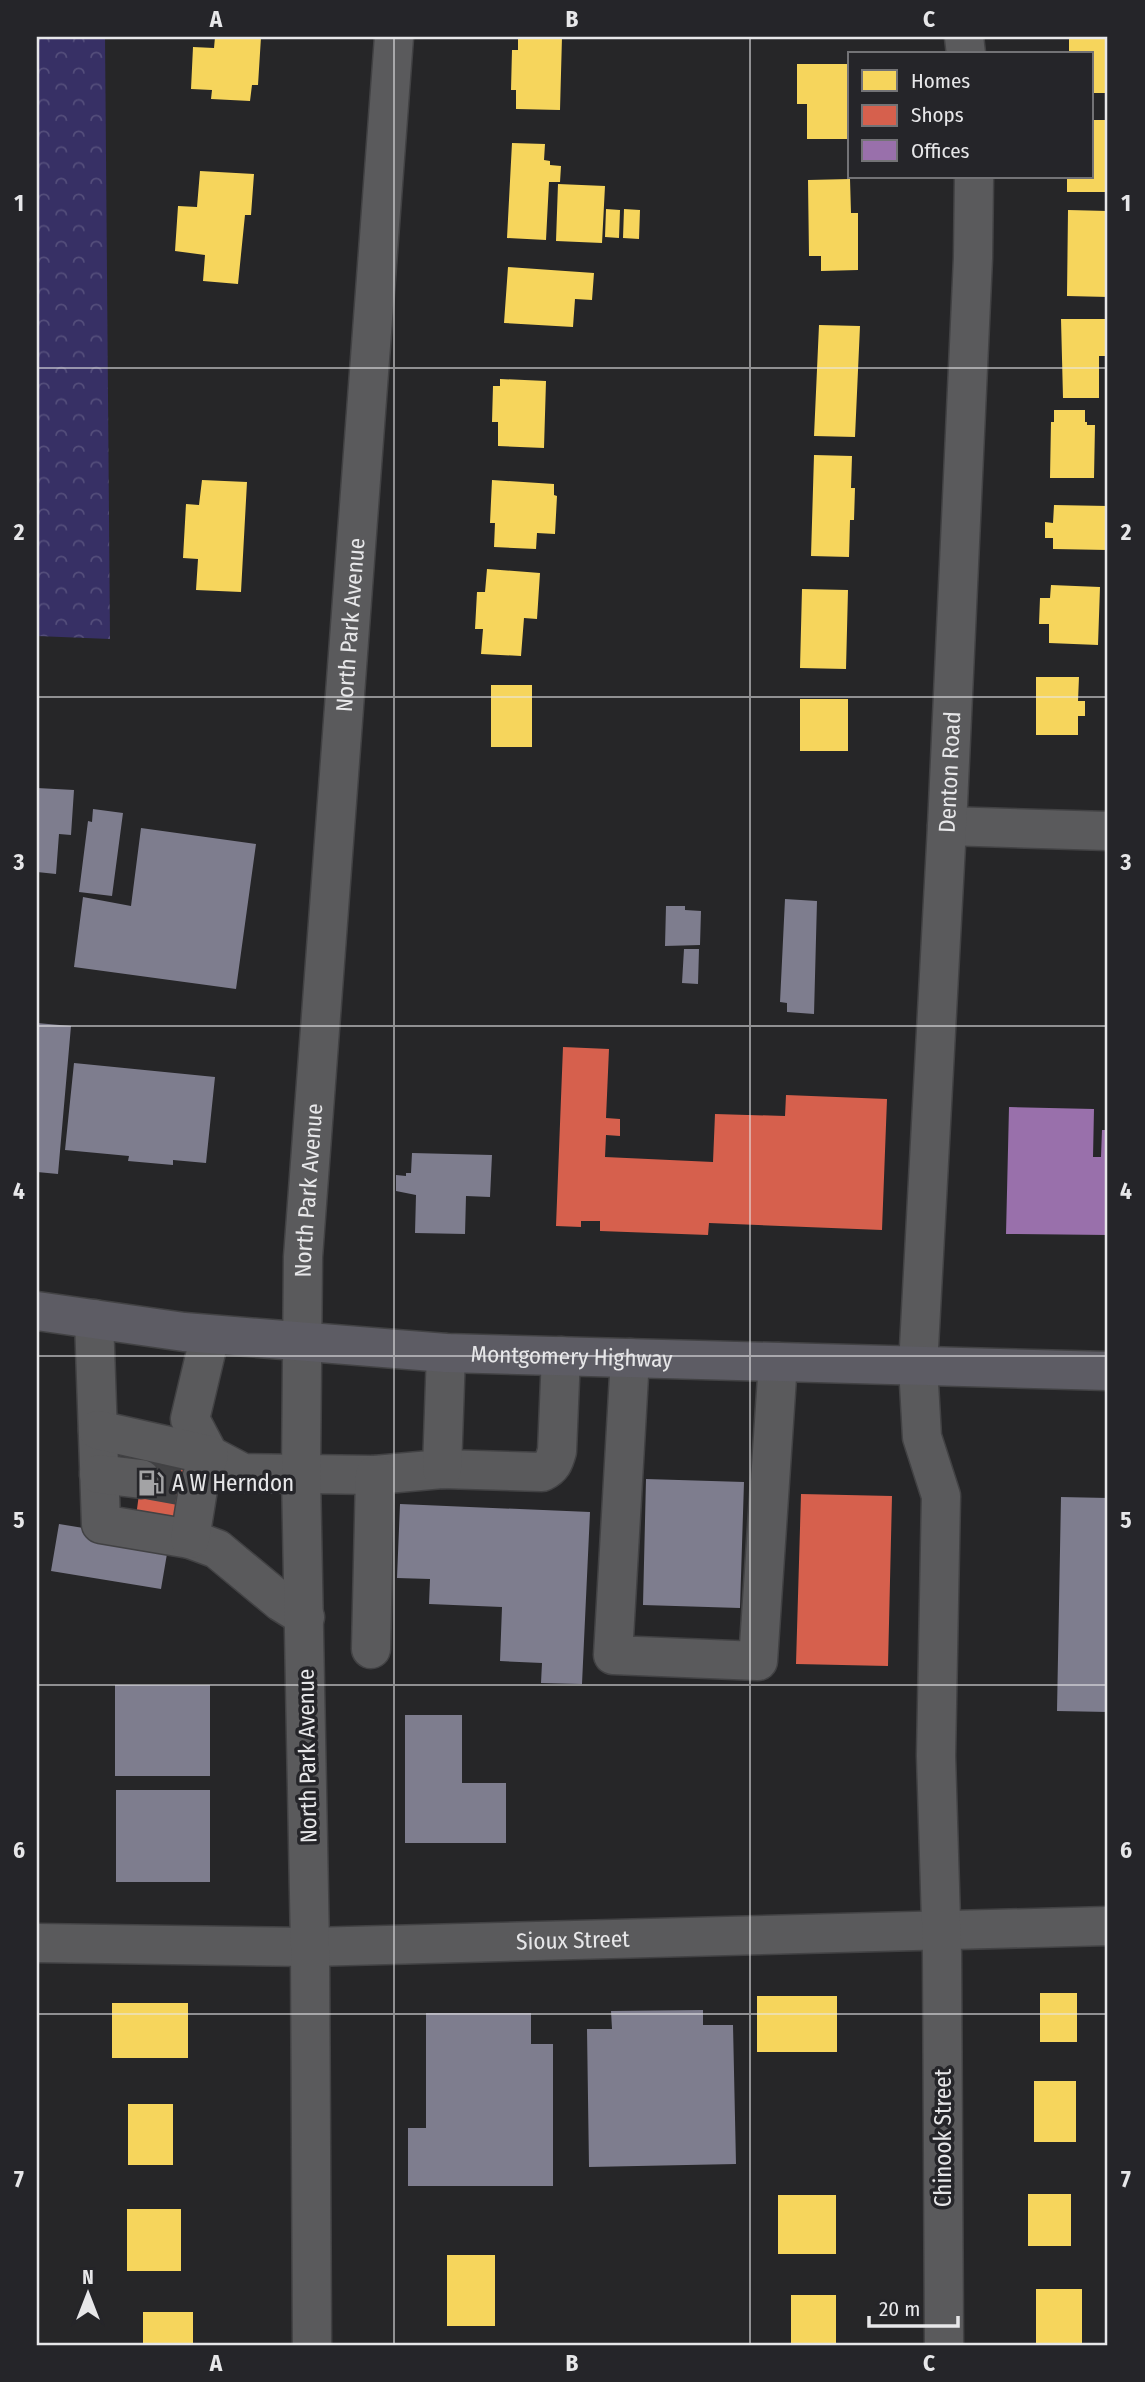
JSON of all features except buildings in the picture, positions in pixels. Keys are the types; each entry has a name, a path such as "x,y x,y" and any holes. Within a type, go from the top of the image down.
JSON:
{"main road":[{"name":"Montgomery Highway","path":"37,1311 210,1335 446,1353 1108,1371"}],"street":[{"name":"North Park Avenue","path":"312,2345 310,1947 301,1474 303,1257 394,37"},
{"name":"Denton Road","path":"941,1931 936,1756 941,1496 922,1437 918,1366 947,826 973,272 974,178"},
{"path":"947,826 1108,831"},
{"path":"94,1320 101,1524 190,1539 217,1549 281,1602 305,1618"},
{"path":"190,1539 197,1477 190,1419 210,1335"},
{"path":"442,1469 446,1353"},
{"path":"98,1430 197,1477 243,1474 375,1475 442,1469 542,1472 550,1468 557,1451 561,1356"},
{"path":"630,1358 613,1655 758,1661 778,1362"},
{"path":"99,1474 141,1479"},
{"path":"371,1649 375,1475"},
{"name":"Sioux Street","path":"37,1943 310,1947 1108,1926"},
{"name":"Chinook Street","path":"941,1931 944,2345"}],"green space":[{"path":"37,37 105,37 110,639 37,636"}],"tunnel":[{"path":"141,1479 185,1487"}],"place":[{"name":"A W Herndon","path":"151,1483"}]}
